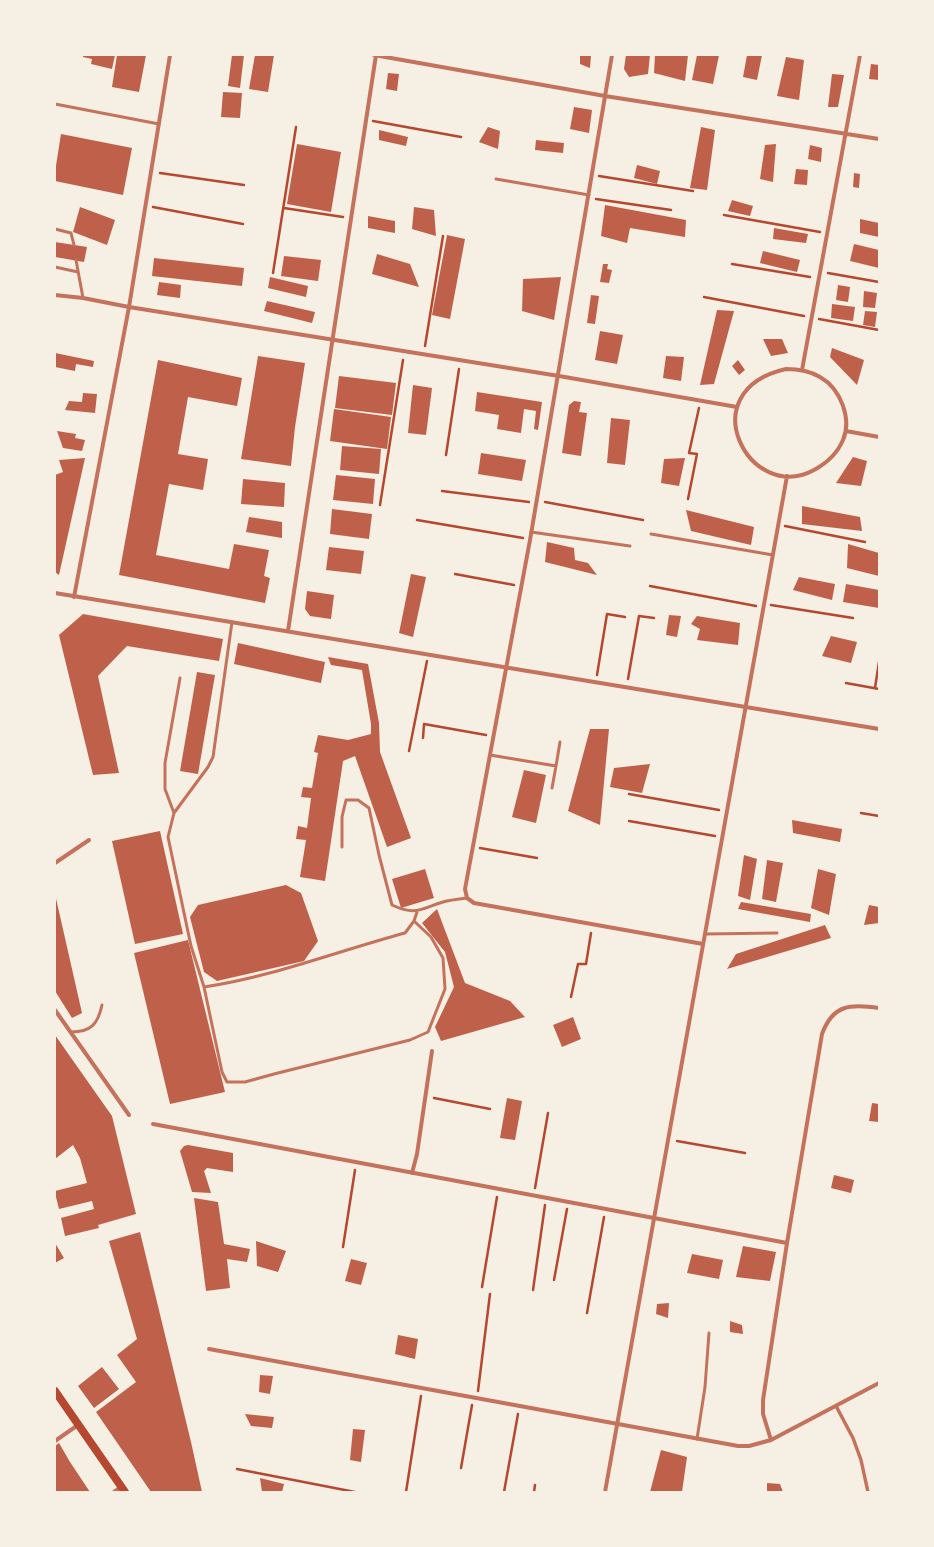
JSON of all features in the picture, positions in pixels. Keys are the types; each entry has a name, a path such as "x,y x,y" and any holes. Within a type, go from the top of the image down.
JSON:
{"main road":[{"path":"55,1391 124,1489"}],"street":[{"path":"74,596 129,307 170,55"},
{"path":"288,632 376,55 605,96 879,139"},
{"path":"612,55 559,376 508,668 465,889 467,898 474,903 703,944"},
{"path":"802,370 860,55"},
{"path":"55,295 83,298 129,307 559,376 737,407"},
{"path":"786,369 802,370 821,378 836,392 845,411 846,431 839,449 826,464 808,474 787,476 772,473 757,465 746,454 738,439 735,423 737,407 744,393 756,381 770,372 786,369"},
{"path":"846,431 879,437"},
{"path":"605,1492 787,476"},
{"path":"55,593 879,729"},
{"path":"55,863 89,840"},
{"path":"771,1440 763,1414 763,1400 787,1243 822,1034 826,1023 833,1014 845,1007 858,1005 879,1008"},
{"path":"55,1010 129,1116"},
{"path":"412,1173 417,1154 432,1051"},
{"path":"153,1124 787,1243"},
{"path":"209,1349 738,1446 749,1446 771,1440 879,1383"},
{"path":"836,1406 853,1438 861,1460 868,1492"},
{"path":"55,1441 79,1424"},
{"path":"114,1492 124,1489"}],"lane":[{"path":"55,104 159,124"},
{"path":"496,179 589,197"},
{"path":"55,229 71,233 74,245"},
{"path":"76,260 83,298"},
{"path":"55,266 78,272"},
{"path":"531,532 630,546"},
{"path":"651,534 773,555"},
{"path":"232,622 212,758 208,767 174,813 168,837 191,946 204,987 222,1072 227,1082 245,1082 410,1040 428,1032 445,989 443,958 430,937 414,921"},
{"path":"174,813 165,789 165,763 180,678"},
{"path":"552,788 560,742"},
{"path":"490,755 556,766"},
{"path":"342,847 342,817 346,800 358,800 369,808 392,906 404,911 417,912 443,902 467,898"},
{"path":"204,987 226,984 286,969 405,933 414,921 417,912"},
{"path":"705,934 777,933"},
{"path":"71,1032 82,1032 93,1026 100,1017 102,1005"},
{"path":"697,1439 705,1386 709,1333"}],"path":[{"path":"366,120 461,137"},
{"path":"273,273 296,127"},
{"path":"151,171 244,185"},
{"path":"592,175 693,191"},
{"path":"589,197 671,210"},
{"path":"146,206 243,224"},
{"path":"284,208 351,219"},
{"path":"724,215 827,233"},
{"path":"424,355 443,236"},
{"path":"732,264 819,279"},
{"path":"820,272 879,282"},
{"path":"704,297 879,330"},
{"path":"380,505 404,351"},
{"path":"446,455 460,360"},
{"path":"688,498 697,454 689,453 700,401"},
{"path":"442,491 537,502 642,520"},
{"path":"417,520 530,540"},
{"path":"779,525 865,542"},
{"path":"455,574 522,587"},
{"path":"650,586 764,606 853,618"},
{"path":"596,682 607,614 625,617"},
{"path":"627,687 639,616 654,618"},
{"path":"409,751 428,654"},
{"path":"875,688 879,662"},
{"path":"846,683 879,689"},
{"path":"423,738 424,724 494,736"},
{"path":"629,794 727,812"},
{"path":"861,813 879,816"},
{"path":"629,821 722,837"},
{"path":"472,847 536,858"},
{"path":"571,997 578,964 586,964 593,924"},
{"path":"425,1097 490,1109"},
{"path":"534,1196 548,1113"},
{"path":"668,1139 745,1153"},
{"path":"343,1247 356,1162"},
{"path":"482,1287 498,1189"},
{"path":"533,1290 546,1198"},
{"path":"554,1280 569,1202"},
{"path":"588,1313 605,1209"},
{"path":"461,1468 476,1398 490,1294"},
{"path":"406,1492 422,1388"},
{"path":"504,1492 519,1406"},
{"path":"237,1469 355,1492"},
{"path":"534,1492 535,1485"}],"building":[{"path":"83,55 115,55 112,69 91,64 92,59 83,57"},
{"path":"117,55 146,55 139,92 112,87"},
{"path":"232,55 244,55 240,88 228,86"},
{"path":"255,55 274,55 268,92 249,89"},
{"path":"580,55 591,55 590,68 580,64"},
{"path":"626,55 650,55 648,74 629,77 624,69"},
{"path":"655,55 688,55 685,81 654,73"},
{"path":"697,55 719,55 713,84 692,80"},
{"path":"747,55 762,55 757,80 743,77"},
{"path":"786,57 804,60 799,100 777,96"},
{"path":"871,64 879,65 879,80 869,79"},
{"path":"388,73 399,74 397,91 386,89"},
{"path":"832,74 844,75 838,107 828,107"},
{"path":"223,92 242,93 240,118 221,117"},
{"path":"574,107 592,110 589,133 570,129"},
{"path":"488,127 500,131 498,149 479,142"},
{"path":"701,127 715,130 707,190 690,188"},
{"path":"379,130 408,137 406,146 379,140"},
{"path":"61,134 132,148 123,195 55,181"},
{"path":"536,140 564,143 563,153 535,150"},
{"path":"297,144 341,152 331,212 287,204"},
{"path":"776,144 773,182 760,179 765,145"},
{"path":"810,145 822,148 821,162 808,159"},
{"path":"637,165 660,171 657,184 634,178"},
{"path":"796,169 808,170 807,185 794,184"},
{"path":"854,173 860,174 859,188 853,187"},
{"path":"732,200 753,206 750,216 728,211"},
{"path":"605,205 686,220 685,237 630,228 627,243 601,236"},
{"path":"80,207 115,220 107,245 73,232"},
{"path":"414,207 434,210 436,236 412,229"},
{"path":"368,216 395,221 395,233 368,228"},
{"path":"860,219 879,223 879,237 860,233"},
{"path":"774,228 808,234 806,243 773,239"},
{"path":"447,235 465,239 450,319 432,315"},
{"path":"55,242 87,247 84,262 55,257"},
{"path":"854,244 879,250 879,268 850,261"},
{"path":"763,251 800,260 797,272 760,263"},
{"path":"377,254 410,264 419,287 372,274"},
{"path":"284,256 321,260 318,281 281,276"},
{"path":"154,258 244,268 242,286 152,276"},
{"path":"603,264 608,264 607,269 612,270 609,283 600,282"},
{"path":"270,277 308,286 306,297 268,288"},
{"path":"561,277 554,320 522,311 523,279"},
{"path":"159,282 181,285 180,298 157,295"},
{"path":"838,285 850,287 848,302 836,300"},
{"path":"864,291 877,293 875,308 863,307"},
{"path":"591,295 599,296 595,324 587,323"},
{"path":"267,301 315,312 312,323 264,311"},
{"path":"832,304 855,307 853,321 831,318"},
{"path":"717,310 734,311 714,384 700,385"},
{"path":"865,311 877,312 875,327 863,325"},
{"path":"600,331 623,335 617,364 595,360"},
{"path":"763,339 782,339 788,353 771,356"},
{"path":"832,348 864,360 857,385 830,357"},
{"path":"55,353 94,361 93,367 76,364 75,371 55,367"},
{"path":"258,356 305,363 295,427 291,466 241,459"},
{"path":"666,356 684,357 681,381 663,378"},
{"path":"158,360 242,378 237,406 188,397 178,454 208,459 203,490 169,484 156,555 229,569 234,544 269,550 264,576 270,578 265,603 119,575"},
{"path":"738,360 745,370 739,375 732,366"},
{"path":"339,376 396,383 392,415 335,408"},
{"path":"413,385 432,388 426,435 408,433"},
{"path":"477,392 542,402 538,430 534,429 536,411 524,409 521,433 497,429 499,415 475,411"},
{"path":"83,393 97,394 95,413 65,410 69,401 82,402"},
{"path":"574,401 581,402 579,412 587,413 581,456 562,453 569,405"},
{"path":"334,409 391,417 387,449 330,441"},
{"path":"611,418 630,420 625,465 607,463"},
{"path":"57,431 76,434 75,438 85,440 82,451 63,448"},
{"path":"342,446 381,449 379,474 340,470"},
{"path":"481,453 526,460 522,481 478,474"},
{"path":"853,457 867,461 861,486 836,483"},
{"path":"85,458 59,575 55,572 55,475 63,472 59,460"},
{"path":"685,458 679,486 661,483 664,459"},
{"path":"336,475 375,479 373,504 333,500"},
{"path":"243,479 285,483 284,507 241,504"},
{"path":"802,506 860,517 862,531 802,524"},
{"path":"332,509 372,514 369,539 330,534"},
{"path":"686,510 754,527 751,545 691,531"},
{"path":"249,517 282,522 282,538 246,532"},
{"path":"547,542 574,548 575,560 588,563 597,575 545,562"},
{"path":"848,544 879,553 879,576 847,568"},
{"path":"329,547 364,551 361,574 326,570"},
{"path":"411,574 426,577 413,637 399,633"},
{"path":"799,577 835,584 832,600 793,590"},
{"path":"846,584 879,590 879,608 843,602"},
{"path":"307,591 334,595 331,619 310,616 305,609"},
{"path":"83,614 223,639 219,661 127,646 98,676 119,773 93,775 59,635"},
{"path":"669,615 681,616 677,637 666,635"},
{"path":"697,616 740,623 738,645 697,640 700,629 691,624"},
{"path":"831,636 857,642 851,663 822,656"},
{"path":"238,643 325,662 321,683 234,664"},
{"path":"328,657 368,664 379,723 380,752 411,838 387,847 355,756 343,761 325,881 300,877 306,840 296,839 298,826 307,828 311,798 301,797 303,787 312,788 318,753 314,752 318,735 348,740 371,734 371,724 362,670 331,665"},
{"path":"197,672 215,675 198,774 180,771"},
{"path":"590,729 609,729 600,825 568,811"},
{"path":"650,764 642,793 610,787 614,768"},
{"path":"524,770 546,775 536,823 512,817"},
{"path":"792,820 842,829 840,842 793,833"},
{"path":"160,831 183,934 135,944 112,841"},
{"path":"744,855 757,859 750,900 738,896"},
{"path":"767,860 783,863 776,902 762,899"},
{"path":"425,869 434,898 401,908 392,879"},
{"path":"818,869 836,874 829,915 811,908"},
{"path":"286,885 301,893 318,941 304,961 217,981 204,972 190,917 198,905"},
{"path":"55,894 82,1013 72,1018 55,991"},
{"path":"741,902 811,914 810,922 738,909"},
{"path":"869,905 879,907 879,923 864,925"},
{"path":"437,909 465,983 510,1001 525,1017 441,1041 435,1027 454,987 445,952 422,923"},
{"path":"825,925 831,938 727,969 736,954"},
{"path":"188,940 225,1092 170,1104 134,953"},
{"path":"573,1017 581,1039 562,1047 553,1025"},
{"path":"55,1035 112,1116 136,1214 98,1225 99,1228 65,1236 61,1218 94,1209 92,1201 59,1209 55,1193 55,1191 87,1183 80,1158 73,1145 55,1159"},
{"path":"507,1098 522,1101 515,1140 500,1138"},
{"path":"872,1103 879,1104 879,1122 869,1121"},
{"path":"188,1145 233,1153 233,1172 207,1168 204,1171 211,1193 192,1192 180,1151 184,1146"},
{"path":"834,1175 854,1180 851,1193 831,1188"},
{"path":"194,1198 218,1202 224,1244 250,1249 247,1262 227,1259 230,1288 206,1291"},
{"path":"140,1232 202,1492 151,1492 96,1412 136,1382 117,1355 137,1339 109,1241"},
{"path":"256,1241 286,1251 278,1272 257,1266"},
{"path":"55,1243 64,1258 55,1263"},
{"path":"743,1246 776,1252 770,1281 736,1277"},
{"path":"692,1254 723,1260 719,1279 687,1273"},
{"path":"351,1259 367,1263 361,1285 345,1281"},
{"path":"669,1303 668,1318 656,1314 657,1304"},
{"path":"730,1321 742,1325 743,1334 730,1332"},
{"path":"398,1335 418,1339 415,1359 395,1354"},
{"path":"102,1367 119,1389 94,1408 78,1386"},
{"path":"260,1375 273,1376 270,1394 259,1392"},
{"path":"245,1414 274,1417 272,1428 251,1426"},
{"path":"353,1429 365,1430 361,1462 350,1460"},
{"path":"59,1443 90,1492 55,1492 55,1446"},
{"path":"661,1450 687,1457 682,1492 650,1492"},
{"path":"260,1478 284,1484 282,1492 262,1492"},
{"path":"767,1483 780,1484 783,1492 767,1492"}]}
